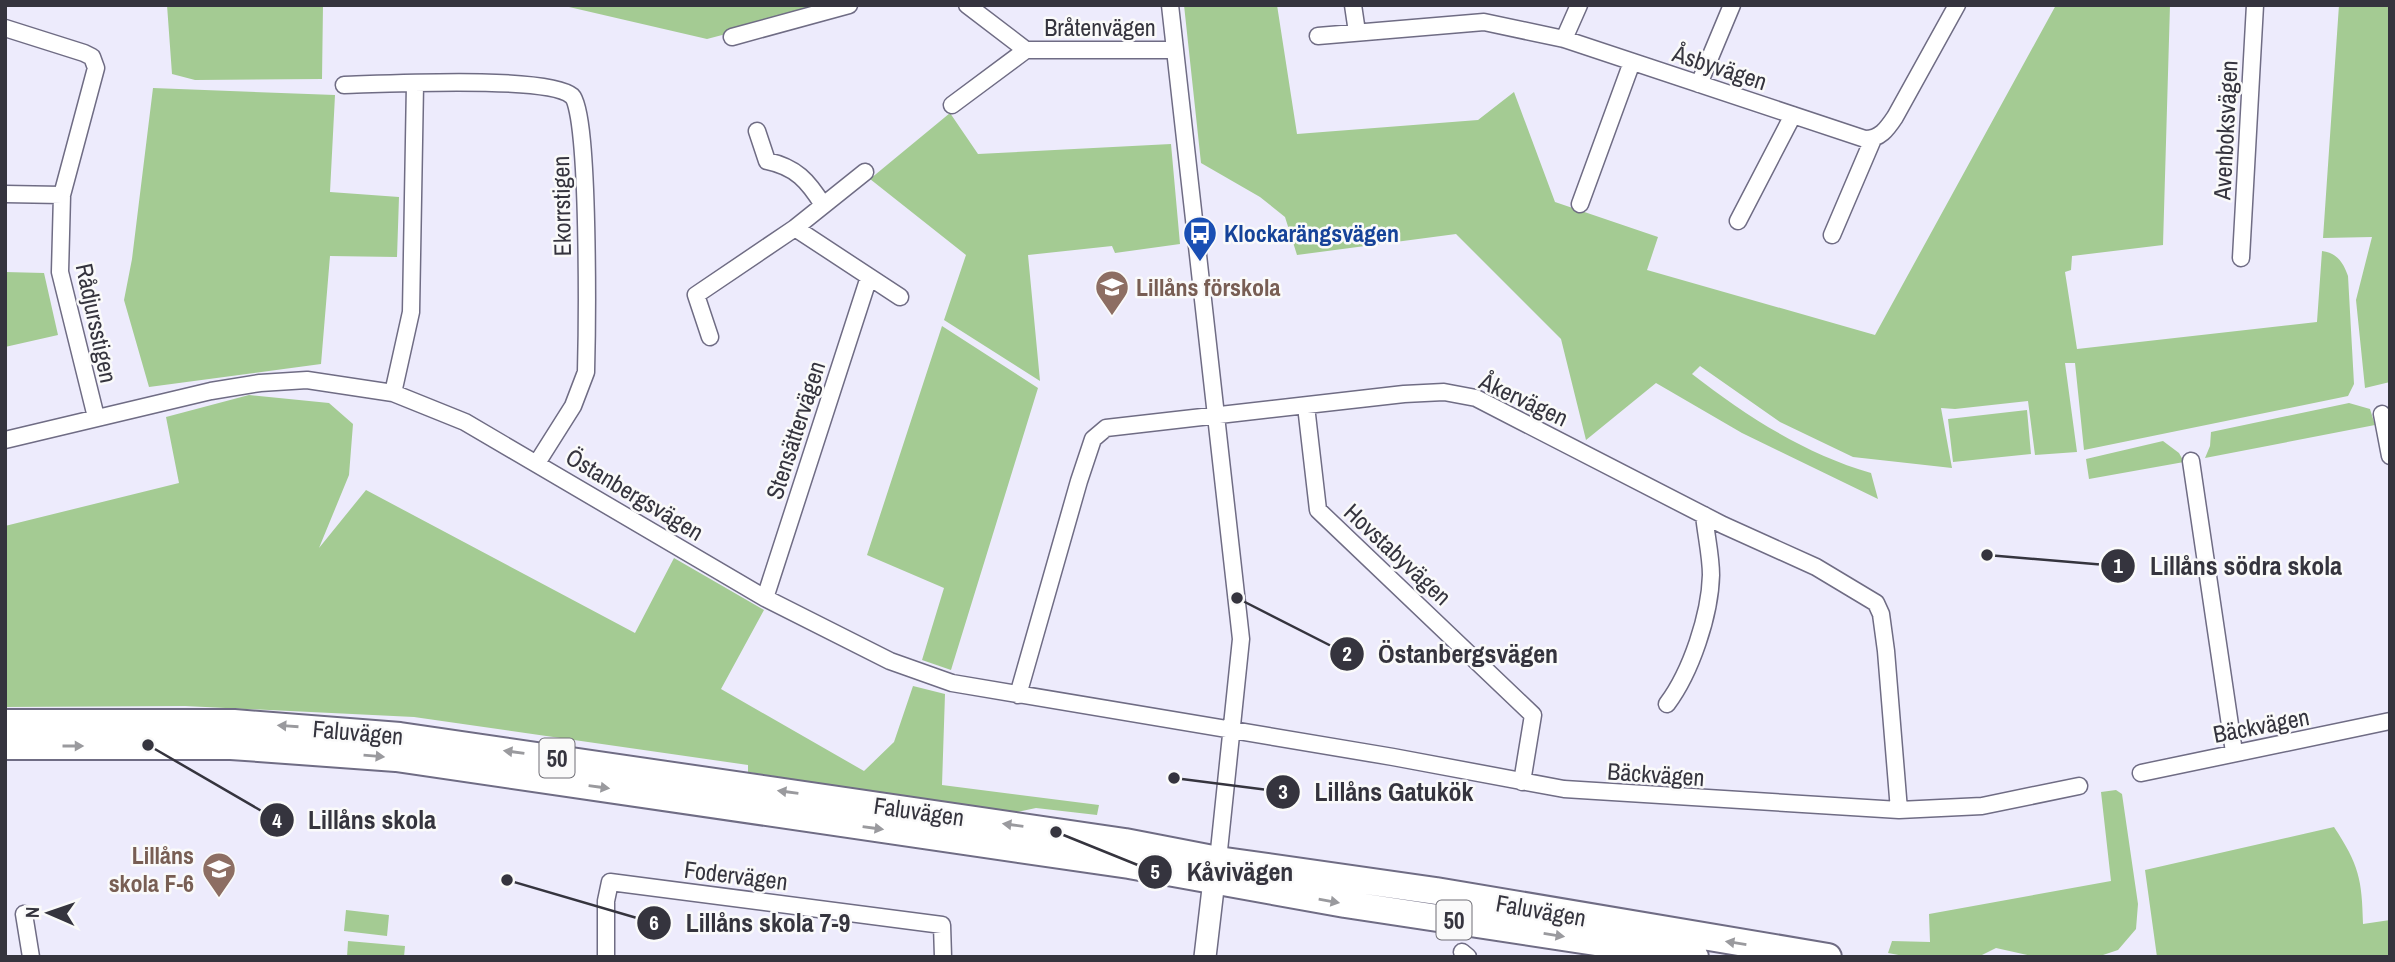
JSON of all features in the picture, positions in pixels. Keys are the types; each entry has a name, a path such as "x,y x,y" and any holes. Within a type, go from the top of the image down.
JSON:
{"highway":[{"name":"Faluvägen","path":"5,723 234,723 400,736 1216,870 1436,891 1828,957"},
{"name":"Faluvägen","path":"5,746 231,746 397,758 1115,852"},
{"name":"Faluvägen","path":"1216,870 1345,904 1695,957"}],"street":[{"path":"732,37 849,5"},
{"name":"Bråtenvägen","path":"967,5 1026,50"},
{"path":"1170,5 1241,639 1233,731 1205,957"},
{"path":"1353,5 1357,32"},
{"path":"1564,39 1578,5"},
{"path":"1699,84 1732,5"},
{"path":"1832,235 1873,139 1886,131 1895,117 1957,5"},
{"name":"Avenboksvägen","path":"2241,258 2256,5"},
{"name":"Åsbyvägen","path":"1318,36 1484,22 1564,39 1864,139 1873,139"},
{"name":"Rådjursstigen","path":"5,28 85,53 93,60 94,78 70,155 62,195 60,272 96,417"},
{"name":"Bråtenvägen","path":"951,105 1026,50 1175,50"},
{"path":"1580,204 1632,62"},
{"path":"393,393 411,312 415,84"},
{"name":"Ekorrstigen","path":"344,85 536,85 568,93 578,103 584,153 586,372 573,406 537,463"},
{"path":"1738,221 1793,115"},
{"path":"757,131 767,161 786,165 800,174 823,205"},
{"path":"710,337 695,295 795,228 865,172"},
{"path":"5,194 62,195"},
{"path":"795,228 900,298"},
{"name":"Stensättervägen","path":"765,597 869,276"},
{"name":"Östanbergsvägen","path":"5,440 96,417 260,383 307,380 393,393 465,422 765,597 890,661 934,679 1233,731"},
{"name":"Åkervägen","path":"1018,695 1093,439 1106,428 1404,394 1464,395 1704,515 1816,567 1876,603 1881,614 1886,651 1899,810"},
{"name":"Hovstabyvägen","path":"1306,406 1318,510 1533,715 1522,782"},
{"path":"2382,414 2390,456"},
{"path":"2191,461 2234,752"},
{"path":"1667,704 1694,655 1707,598 1711,576 1704,515"},
{"name":"Bäckvägen","path":"2141,773 2390,721"},
{"name":"Bäckvägen","path":"1233,731 1522,782 1624,795 1899,810 1982,806 2079,786"},
{"name":"Fodervägen","path":"606,957 606,901 610,882 942,925 943,957"},
{"path":"24,914 31,957"}],"green space":[{"path":"167,5 323,5 322,79 195,80 172,74"},
{"path":"547,5 823,5 824,8 707,39 569,7"},
{"path":"1184,5 1277,5 1297,134 1478,120 1514,92 1555,202 1658,237 1647,270 1875,335 2056,5 2170,5 2163,245 2072,256 2071,270 2065,272 2077,349 2317,322 2322,251 2339,259 2348,276 2354,384 2348,396 2084,450 2075,363 2065,363 2077,452 2035,455 2028,401 1955,409 1941,408 1952,468 1853,457 1780,422 1700,366 1692,374 1733,405 1777,432 1823,455 1871,473 1878,499 1742,433 1656,383 1586,440 1561,339 1456,234 1297,255 1285,217 1260,197 1201,163"},
{"path":"2339,5 2390,5 2390,382 2365,388 2356,300 2372,237 2323,238"},
{"path":"153,88 335,95 330,192 399,197 397,257 330,256 321,364 149,387 124,300 132,259"},
{"path":"950,113 978,154 1171,144 1180,244 1115,253 1112,246 1028,255 1040,381 944,320 966,255 870,179"},
{"path":"5,272 44,273 58,335 5,347"},
{"path":"942,326 1038,388 951,670 922,660 944,588 867,555"},
{"path":"249,395 329,403 353,424 349,475 319,548 366,490 635,633 674,558 764,610 721,689 864,771 894,742 913,686 945,694 942,785 1099,805 1097,815 1036,808 1013,813 748,772 748,765 414,717 185,706 5,707 5,526 179,483 166,417"},
{"path":"2349,403 2370,409 2375,425 2205,458 2210,446 2211,432"},
{"path":"2027,410 2031,454 1953,462 1948,419"},
{"path":"2163,441 2179,453 2184,462 2089,479 2086,459"},
{"path":"2116,790 2122,794 2138,904 2136,929 2118,950 2097,957 2036,957 1996,948 1978,957 1909,957 1888,953 1892,941 1930,942 1929,914 2111,881 2101,792"},
{"path":"2334,827 2358,873 2363,924 2390,920 2390,957 2157,957 2145,870"},
{"path":"346,910 389,915 387,936 344,931"},
{"path":"348,941 405,946 404,957 347,957"}],"place":[{"name":"Klockarängsvägen","path":"1200,263"},
{"name":"Lillåns förskola","path":"1112,317"},
{"name":"Lillåns södra skola","path":"1987,555"},
{"name":"Östanbergsvägen","path":"1237,598"},
{"name":"Lillåns skola","path":"148,745"},
{"name":"Lillåns Gatukök","path":"1174,778"},
{"name":"Kåvivägen","path":"1056,832"},
{"name":"Lillåns skola 7-9","path":"507,880"},
{"name":"Lillåns skola F-6","path":"219,899"}]}
